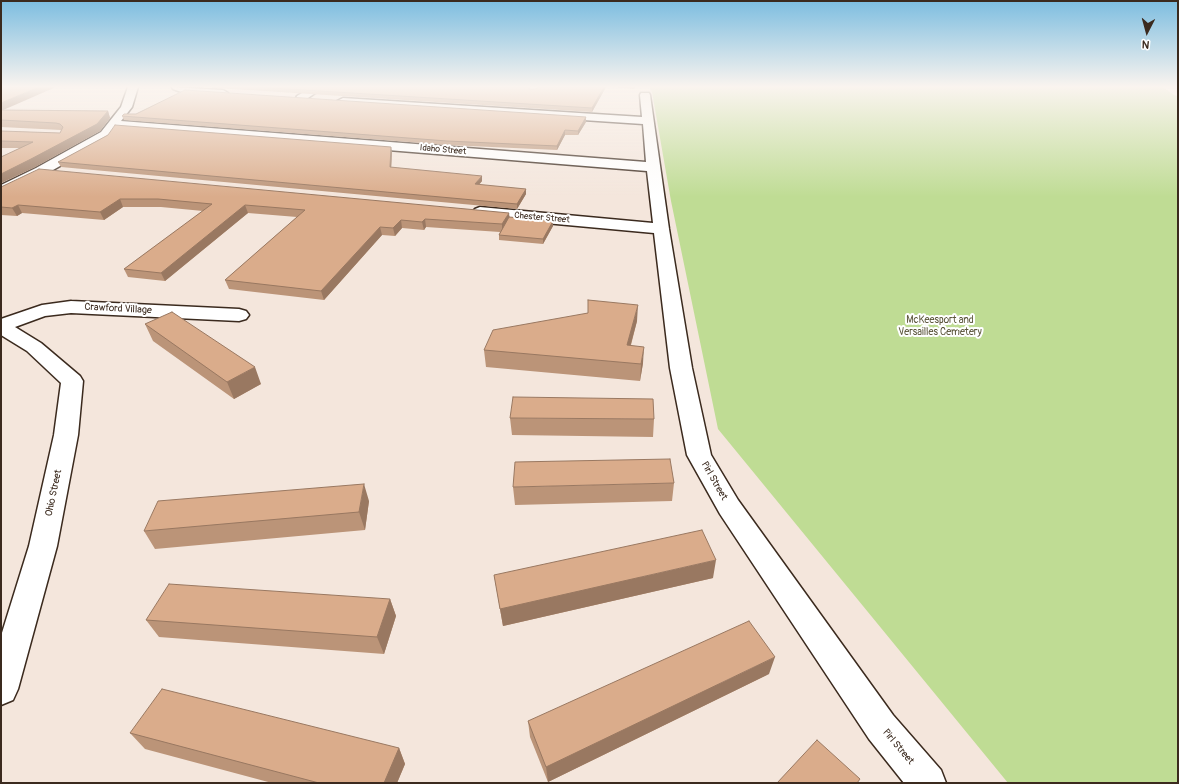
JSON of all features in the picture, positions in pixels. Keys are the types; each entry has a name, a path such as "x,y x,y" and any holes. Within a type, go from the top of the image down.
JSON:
{"street":[{"name":"Idaho Street","path":"113,124 654,167"},
{"path":"1,191 41,172 105,135 113,124"},
{"name":"Pirl Street","path":"648,124 660,229 680,368 699,455 729,506 881,727 928,783"},
{"path":"41,172 65,174"},
{"name":"Chester Street","path":"470,211 660,229"},
{"name":"Crawford Village","path":"1,326 42,311 71,306 239,315"},
{"name":"Ohio Street","path":"1,326 34,347 72,381 66,435 43,546 1,689"}],"green space":[{"name":"McKeesport and Versailles Cemetery","path":"658,124 1178,124 1178,783 1008,783 718,429 671,201"}],"building":[{"path":"58,124 97,124 1,174 1,157 33,142 1,141 1,131 60,133 63,127"},
{"path":"221,124 582,124 578,131 565,130 557,146 447,141"},
{"path":"115,125 391,147 390,167 482,176 475,184 526,189 517,204 58,162 108,135"},
{"path":"39,169 509,213 502,224 425,219 422,222 401,220 393,228 380,227 321,291 225,280 305,210 245,205 161,273 124,269 212,204 158,199 120,199 100,212 18,205 12,208 1,207 1,187"},
{"path":"509,217 553,221 543,239 499,235"},
{"path":"588,300 638,305 627,345 644,347 641,364 484,350 493,330 588,313"},
{"path":"172,312 255,367 227,382 145,324"},
{"path":"513,397 653,399 654,419 510,418"},
{"path":"670,459 674,483 513,487 515,462"},
{"path":"364,484 359,512 144,531 158,501"},
{"path":"702,530 716,560 500,609 494,575"},
{"path":"169,584 390,599 377,637 146,620"},
{"path":"749,621 775,657 546,767 528,721"},
{"path":"162,689 399,748 384,783 319,783 130,733"},
{"path":"817,740 860,779 857,783 777,783"}]}
